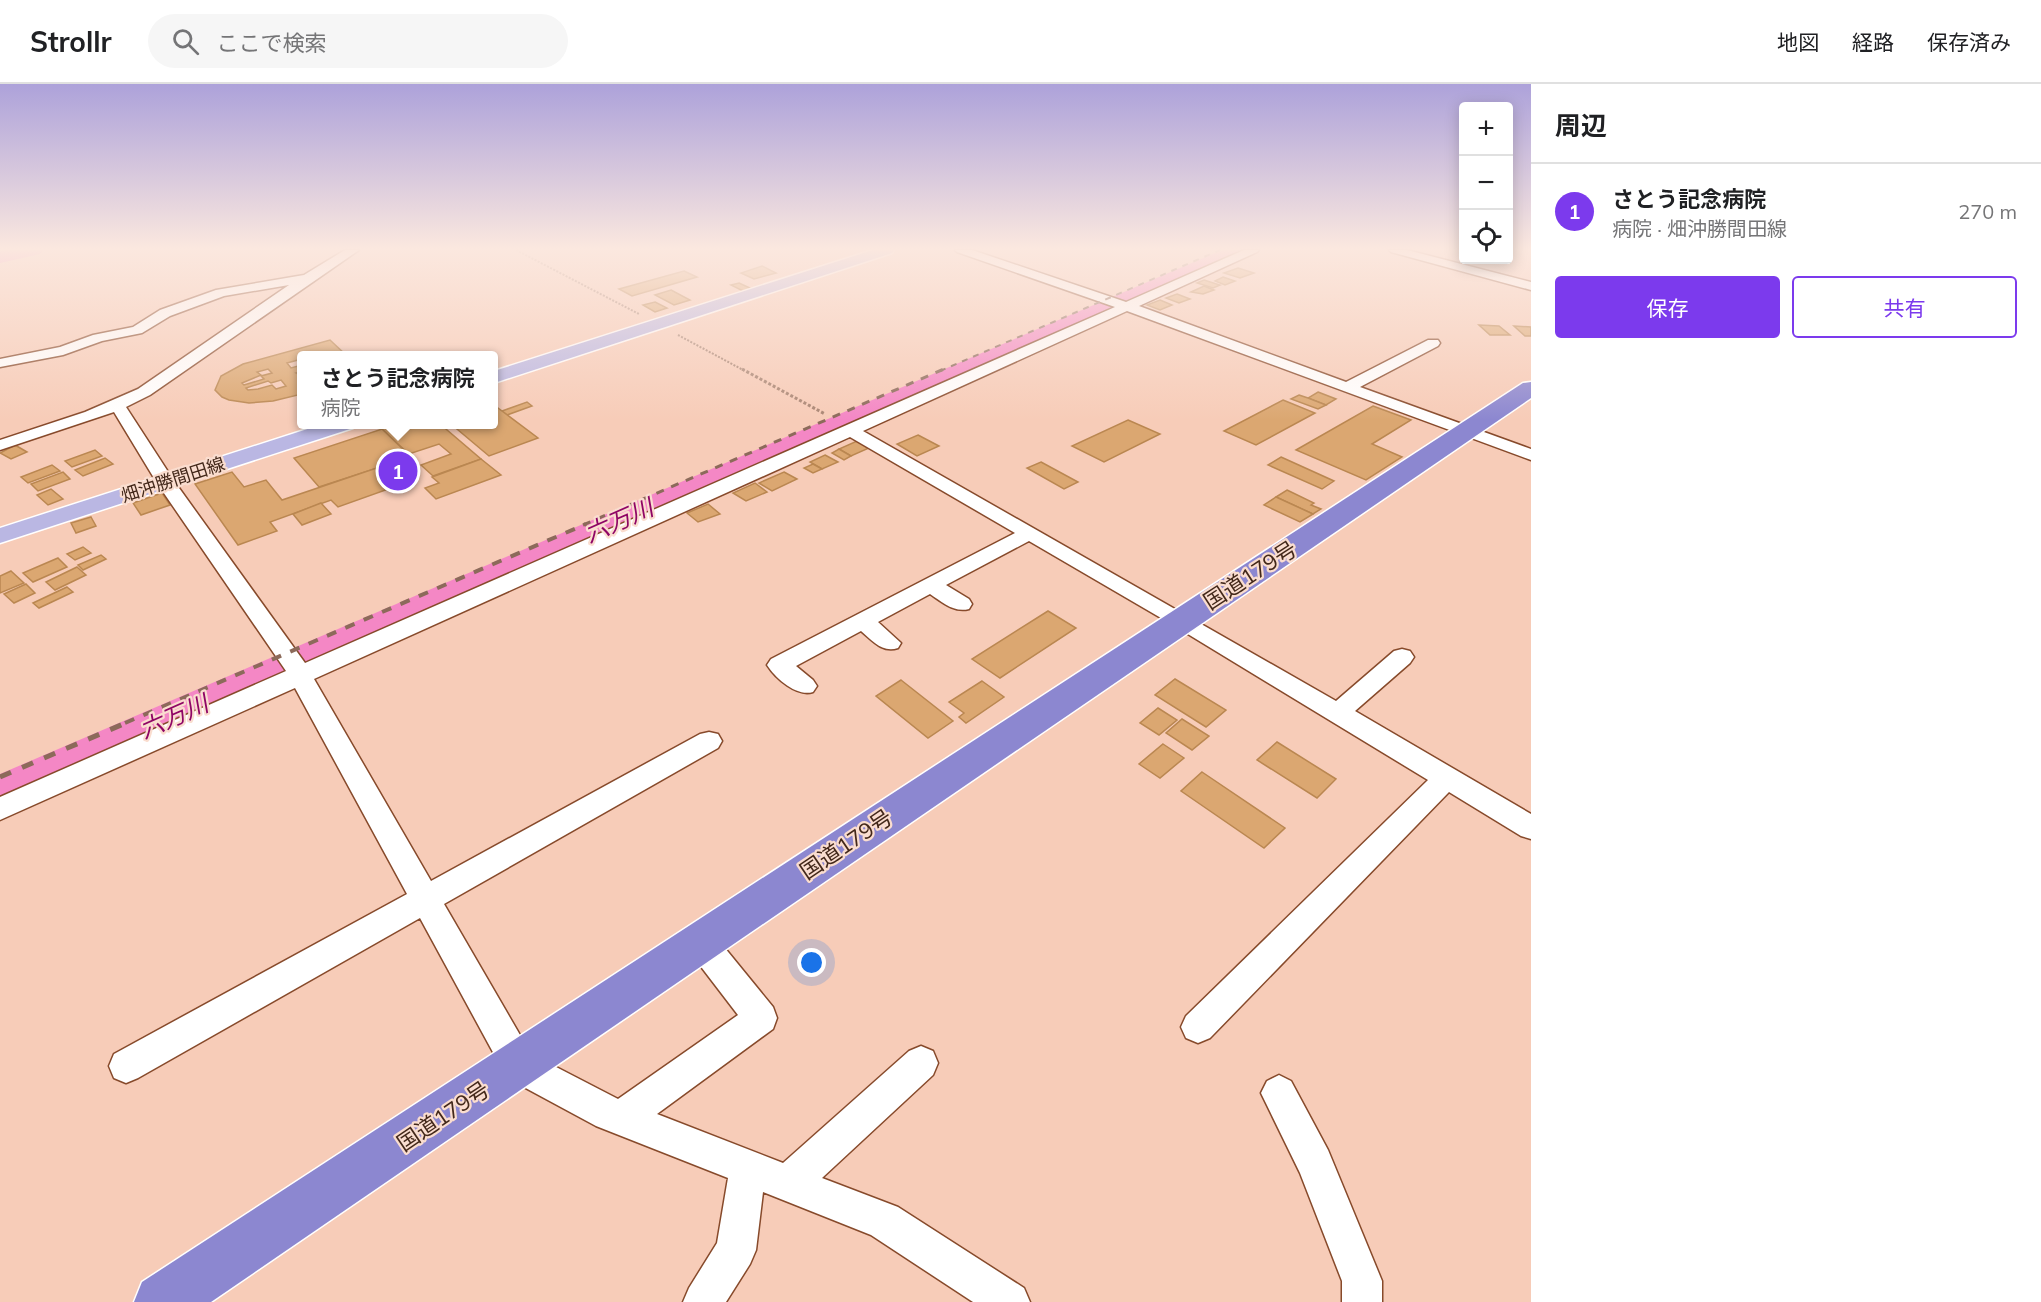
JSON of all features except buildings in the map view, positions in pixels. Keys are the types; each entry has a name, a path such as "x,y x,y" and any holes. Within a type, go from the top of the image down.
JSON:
{"highway":[{"name":"国道179号","path":"162,1302 519,1066 700,941 1531,388"}],"main road":[{"path":"498,376 711,307"},
{"name":"畑沖勝間田線","path":"0,536 331,429"}],"street":[{"path":"0,363 63,351 98,338 137,330 165,313 182,307"},
{"path":"0,445 118,406 167,378 267,307"},
{"path":"0,809 295,668 852,431 1113,307"},
{"path":"1127,307 1531,455"},
{"path":"1347,387 1433,344"},
{"path":"118,406 166,483 295,668 519,1066 621,1118 884,1221 1010,1302"},
{"path":"852,431 1181,620 1531,828"},
{"path":"805,686 780,665 1029,533"},
{"path":"931,585 961,604"},
{"path":"862,621 890,643"},
{"path":"1337,713 1401,657"},
{"path":"126,1066 708,741"},
{"path":"1198,1028 1447,778"},
{"path":"621,1118 761,1018 700,941"},
{"path":"788,1184 921,1063"},
{"path":"1279,1093 1315,1163 1362,1281 1362,1302"},
{"path":"703,1302 736,1250 748,1167"}],"path":[{"path":"625,307 825,414"}],"waterway":[{"name":"六万川","path":"0,793 1108,307"}],"railway":[{"path":"940,371 1088,307"},
{"path":"583,525 944,369"},
{"path":"125,723 586,524"},
{"path":"0,777 128,722"}],"place":[{"name":"さとう記念病院","path":"398,471"}]}
